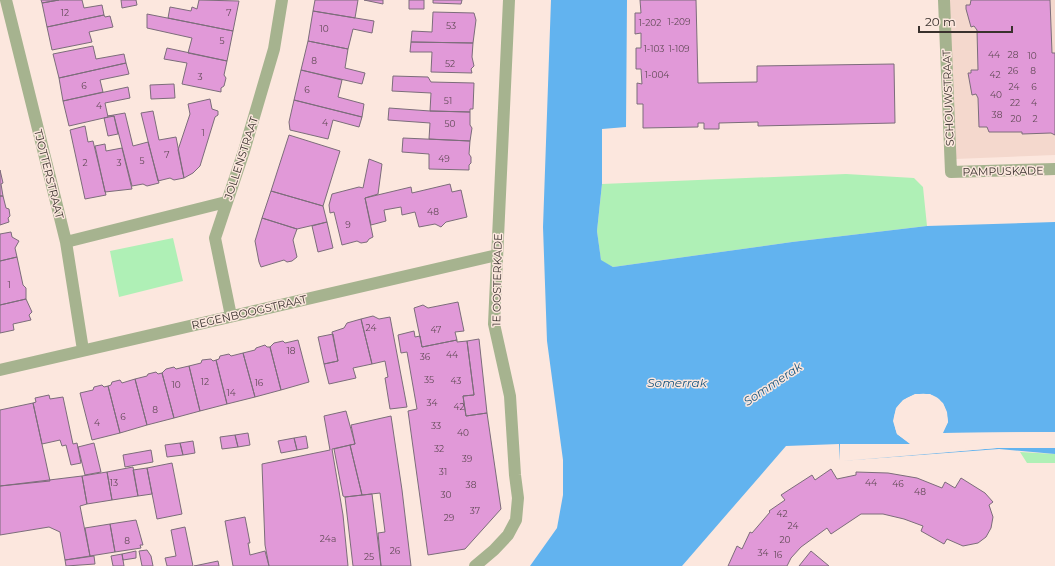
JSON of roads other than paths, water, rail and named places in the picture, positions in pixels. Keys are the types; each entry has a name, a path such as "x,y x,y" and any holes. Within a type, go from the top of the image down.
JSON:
{"street":[{"name":"TJOTTERSTRAAT","path":"6,0 66,242 83,350"},
{"name":"JOLLENSTRAAT","path":"230,316 215,238 274,49 282,0"},
{"name":"1E OOSTERKADE","path":"474,566 494,550 508,535 516,520 518,498 514,475 510,396 494,324 510,0"},
{"name":"SCHOUWSTRAAT","path":"944,0 951,172"},
{"name":"PAMPUSKADE","path":"951,172 1055,170"},
{"path":"66,242 226,202"},
{"name":"REGENBOOGSTRAAT","path":"0,370 497,255"}],"water":[{"name":"Somerrak","path":"551,0 627,0 626,127 602,129 602,184 597,231 601,260 613,267 792,242 927,226 1055,222 1055,432 942,433 948,422 946,410 943,404 932,395 918,394 911,396 900,404 894,416 897,434 911,444 840,445 840,461 839,444 786,446 682,566 530,566 557,528 563,495 563,460 547,341 543,227"},
{"path":"997,448 1055,448 1055,454 999,449 840,461"}],"water label":[{"name":"Sommerak","path":"773,384"}]}
